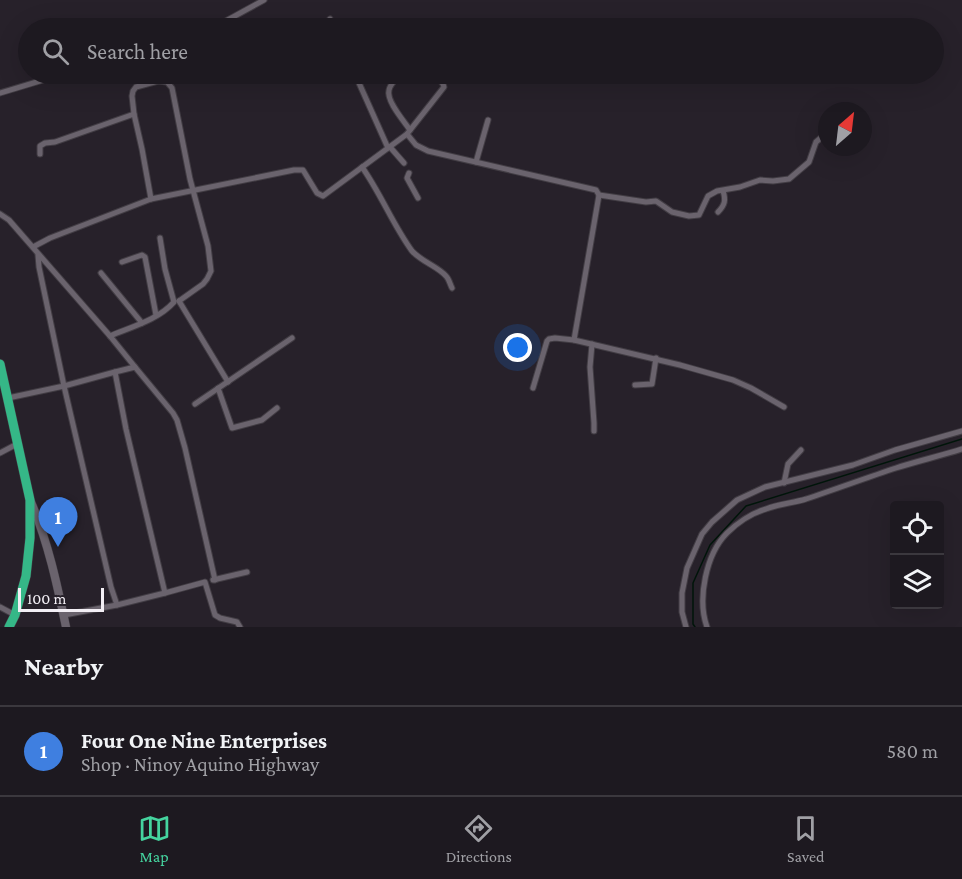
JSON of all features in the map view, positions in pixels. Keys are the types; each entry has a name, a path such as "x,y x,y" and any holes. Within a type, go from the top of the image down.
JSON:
{"highway":[{"path":"0,364 30,500 30,538 26,576 15,615 9,627"}],"main road":[{"path":"30,500 48,548 66,627"}],"street":[{"path":"231,18 264,0"},
{"path":"0,93 30,84"},
{"path":"147,84 136,87 132,96 151,199"},
{"path":"110,336 142,323 168,308 203,284 210,276 208,246 193,190 170,84"},
{"path":"360,84 389,147 404,164"},
{"path":"393,84 388,91 391,102 416,145 428,152 596,190 598,195 574,340"},
{"path":"33,248 50,238 151,199 300,169 305,172 317,193 323,196 408,132 444,87 443,84"},
{"path":"40,154 42,143 55,142 134,114"},
{"path":"477,162 488,120"},
{"path":"598,195 646,202 656,201 672,212 688,216 699,215 708,196 717,191 760,180 789,179 809,162 818,140"},
{"path":"362,167 413,252 446,276 452,288"},
{"path":"409,173 407,178 418,198"},
{"path":"718,212 725,203 723,191"},
{"path":"0,214 9,220 110,336 177,420 215,580"},
{"path":"160,238 165,269 177,302 228,382"},
{"path":"38,254 64,386 108,576 117,605"},
{"path":"122,262 142,255 145,257 156,315"},
{"path":"101,273 142,323"},
{"path":"195,404 292,338"},
{"path":"533,388 547,341 555,338 656,358 733,380 751,387 784,407"},
{"path":"591,344 594,431"},
{"path":"635,385 652,384 656,358"},
{"path":"8,398 135,367"},
{"path":"115,372 165,594"},
{"path":"218,388 232,428 262,420 277,408"},
{"path":"686,627 682,612 682,593 687,568 702,534 737,500 765,487 853,465 895,450 962,431"},
{"path":"0,453 17,444"},
{"path":"707,627 703,603 705,582 712,555 726,534 746,518 765,509 802,500 899,467 962,449"},
{"path":"784,483 788,464 801,450"},
{"path":"64,615 165,594 247,572"},
{"path":"205,582 215,615 237,622 240,627"},
{"path":"0,607 15,615"}],"waterway":[{"path":"695,627 693,624 693,583 710,545 746,506 962,439"}],"place":[{"name":"Four One Nine Enterprises","path":"58,547"}]}
